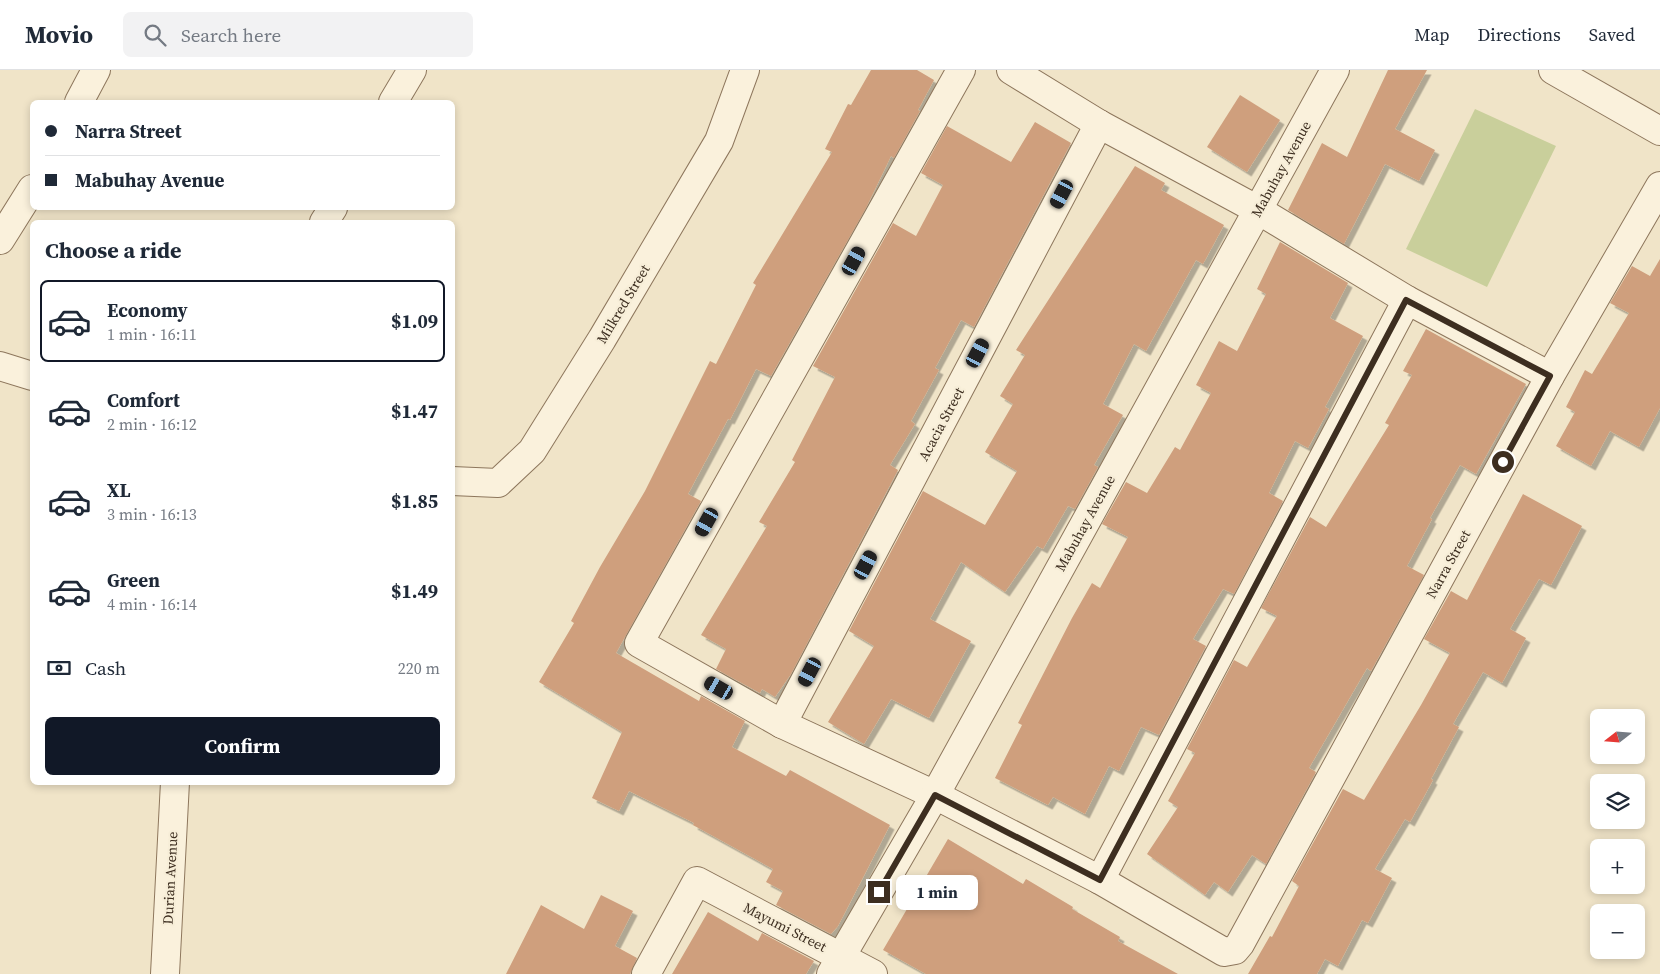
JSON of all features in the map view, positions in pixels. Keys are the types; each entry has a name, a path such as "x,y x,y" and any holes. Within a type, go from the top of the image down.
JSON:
{"street":[{"path":"80,100 96,70"},
{"path":"394,100 412,70"},
{"name":"Milkred Street","path":"455,481 498,483 532,451 602,339 719,141 745,70"},
{"path":"961,70 639,643 782,724 935,795 1100,880 1406,300"},
{"path":"1011,70 1099,124 1258,210 1406,300 1550,376"},
{"name":"Mabuhay Avenue","path":"836,965 935,795 1335,70"},
{"path":"1553,70 1660,131"},
{"name":"Acacia Street","path":"782,724 1099,124"},
{"name":"Narra Street","path":"1100,880 1224,952 1235,950 1240,944 1550,376 1660,186"},
{"path":"0,240 30,192"},
{"path":"0,366 30,375"},
{"name":"Durian Avenue","path":"166,974 175,785"},
{"name":"Mayumi Street","path":"646,974 697,881 836,965 873,974"}],"green space":[{"path":"1475,109 1556,146 1487,287 1406,249"}],"building":[{"path":"871,70 917,70 934,80 918,110 920,111 894,158 891,156 866,208 771,376 756,369 730,420 728,419 688,494 701,501 616,653 699,701 701,696 745,721 732,747 786,776 790,770 890,825 838,926 831,934 776,905 783,891 766,882 773,869 693,825 694,823 629,791 619,811 592,798 622,732 539,682 574,623 571,621 600,567 645,491 710,361 716,364 756,285 753,283 832,152 825,149 848,104 851,105"},
{"path":"1388,70 1427,70 1395,129 1435,150 1419,181 1385,164 1344,244 1288,210 1322,143 1347,157"},
{"path":"1240,95 1280,120 1247,172 1207,147"},
{"path":"1035,122 1071,143 974,327 961,320 935,368 939,370 911,421 915,424 890,465 898,470 791,674 775,697 762,689 760,693 716,669 726,649 701,635 767,526 759,522 795,462 792,460 835,377 813,366 893,223 916,236 943,185 921,173 947,126 1011,162"},
{"path":"1135,166 1165,183 1161,190 1224,225 1203,264 1196,260 1146,351 1134,344 1103,404 1123,415 1094,465 1098,467 1075,509 1068,506 1043,549 1037,546 1005,592 961,562 930,619 971,641 929,718 891,699 864,744 828,722 874,646 849,631 923,491 985,525 1017,471 985,452 1013,404 1000,396 1025,355 1016,350"},
{"path":"1280,242 1348,283 1330,318 1363,336 1325,407 1329,409 1308,448 1295,441 1269,493 1283,501 1234,594 1223,589 1193,639 1206,646 1159,735 1141,727 1119,771 1109,766 1085,814 1053,797 1048,805 995,778 1022,725 1018,723 1072,618 1092,583 1100,588 1128,537 1102,524 1126,482 1147,493 1175,447 1180,450 1211,393 1196,385 1219,341 1237,351 1266,294 1257,289"},
{"path":"1660,259 1660,408 1639,447 1610,431 1591,466 1556,446 1575,412 1566,407 1585,370 1592,374 1629,313 1610,303 1632,266 1650,276"},
{"path":"1426,329 1526,384 1476,474 1460,465 1430,518 1432,519 1407,566 1424,575 1371,671 1367,668 1309,768 1316,772 1266,864 1252,855 1228,892 1214,882 1205,895 1147,854 1178,807 1168,801 1195,753 1187,749 1234,660 1247,667 1277,616 1261,608 1310,517 1326,527 1389,425 1385,423 1412,375 1403,371"},
{"path":"1523,494 1582,526 1551,585 1539,579 1510,629 1526,638 1502,683 1483,672 1453,724 1459,727 1431,779 1433,780 1410,822 1405,819 1375,869 1392,878 1368,923 1362,920 1338,966 1325,959 1317,974 1248,974 1270,936 1272,937 1299,886 1292,881 1343,789 1364,800 1421,705 1450,653 1424,639 1451,591 1467,600"},
{"path":"948,839 1023,884 1026,879 1120,937 1118,941 1178,974 926,974 883,950"},
{"path":"601,895 633,911 615,946 637,958 630,974 506,974 541,905 584,929"},
{"path":"708,912 758,941 762,933 814,961 806,974 672,974"}],"route":[{"path":"879,892 935,795 1100,880 1406,300 1550,376 1503,462"}]}
